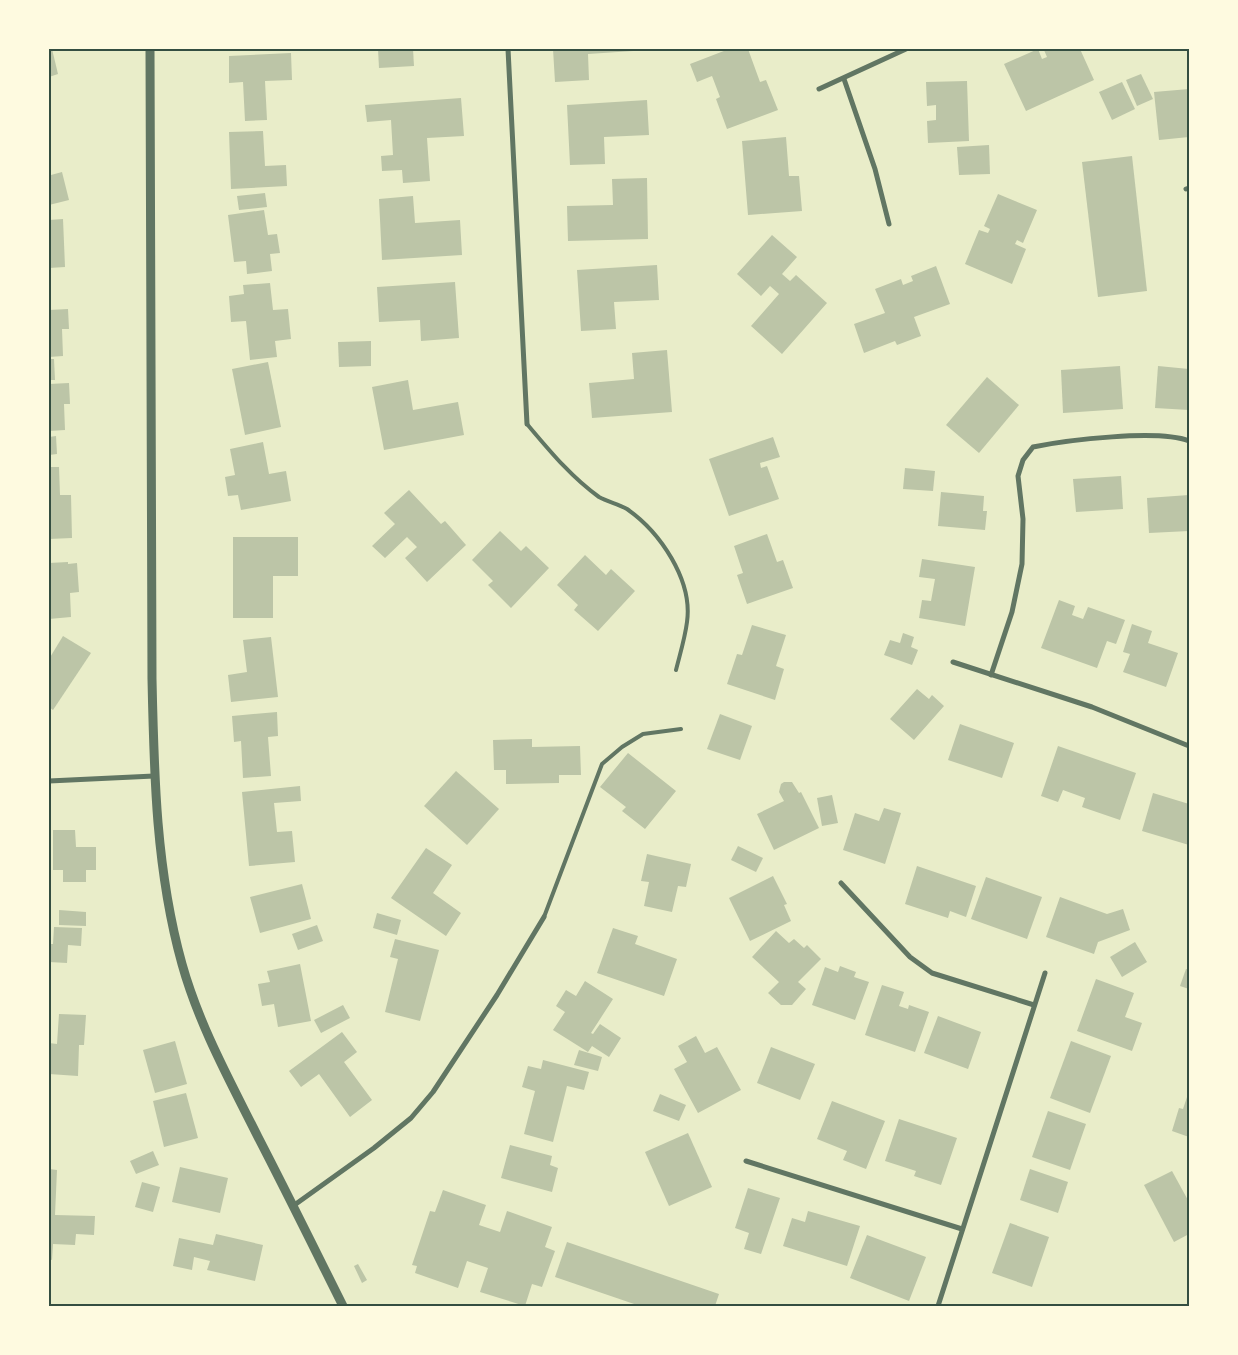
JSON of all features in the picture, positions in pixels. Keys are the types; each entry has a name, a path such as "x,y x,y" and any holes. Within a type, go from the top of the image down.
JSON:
{"street":[{"path":"150,49 154,776 160,853 169,909 182,966 205,1028 343,1306"},
{"path":"508,49 528,424"},
{"path":"819,89 906,49"},
{"path":"844,79 875,169 889,224"},
{"path":"991,675 1012,612 1022,564 1023,519 1018,476 1023,460 1033,447 1147,436 1180,438 1189,441"},
{"path":"953,662 1092,707 1189,746"},
{"path":"49,781 154,776"},
{"path":"841,883 910,957 932,973 1034,1005"},
{"path":"293,1206 367,1154 411,1118 438,1084 544,917"},
{"path":"938,1306 1045,973"},
{"path":"746,1161 962,1229"}],"lane":[{"path":"528,424 578,480 601,498 626,508 658,537 671,555 686,597 687,620 676,670"},
{"path":"544,917 602,764 622,747 643,734 681,729"}],"building":[{"path":"49,49 52,49 58,74 49,77"},
{"path":"378,49 413,49 414,66 379,68"},
{"path":"553,49 633,49 633,51 588,54 589,80 555,82"},
{"path":"729,49 748,49 760,82 766,80 778,110 727,129 716,99 720,97 712,76 697,82 690,64"},
{"path":"1038,49 1042,59 1047,57 1044,50 1047,49 1080,49 1094,80 1026,111 1004,64"},
{"path":"291,53 292,80 265,81 267,120 245,121 243,82 229,83 229,56"},
{"path":"1141,74 1153,99 1137,106 1126,80"},
{"path":"967,81 969,141 928,143 927,121 936,120 936,105 927,106 926,82"},
{"path":"1122,82 1135,109 1112,120 1099,92"},
{"path":"1189,89 1189,137 1159,140 1154,92"},
{"path":"461,98 464,136 427,138 430,181 403,183 402,170 382,171 381,156 393,155 391,120 367,122 365,105"},
{"path":"647,100 649,135 604,137 605,164 570,165 567,105"},
{"path":"263,131 265,166 286,165 287,186 231,189 229,132"},
{"path":"786,137 789,176 799,176 802,211 748,215 742,141"},
{"path":"989,145 990,174 959,175 957,147"},
{"path":"1132,156 1147,291 1098,297 1082,162"},
{"path":"49,169 51,175 62,172 69,200 49,205"},
{"path":"647,178 648,239 568,241 567,206 613,205 612,179"},
{"path":"265,193 267,207 239,210 237,196"},
{"path":"998,194 1037,210 1023,243 1017,240 1015,244 1026,249 1012,284 965,264 979,230 988,233 990,229 984,226"},
{"path":"413,196 415,223 460,220 462,255 382,260 379,199"},
{"path":"264,210 268,235 277,234 280,253 270,254 272,271 247,274 246,261 234,262 228,215"},
{"path":"63,219 65,267 49,268 49,220"},
{"path":"772,235 797,257 782,274 790,281 796,275 827,303 782,354 751,326 779,294 770,286 761,296 737,274"},
{"path":"657,265 659,300 614,302 616,329 581,331 577,270"},
{"path":"936,266 950,304 914,317 921,336 897,345 895,341 864,353 854,324 885,313 875,289 901,279 903,285 913,281 911,276"},
{"path":"455,282 459,338 421,341 420,320 379,322 377,287"},
{"path":"270,283 273,310 288,309 291,339 275,341 277,357 250,360 246,321 231,322 229,296 244,294 243,285"},
{"path":"68,309 69,329 62,329 63,356 49,357 49,310"},
{"path":"371,341 371,366 339,367 338,342"},
{"path":"667,350 672,412 592,418 589,383 634,379 632,353"},
{"path":"49,359 54,359 55,380 49,380"},
{"path":"268,362 281,427 245,435 232,369"},
{"path":"1120,366 1123,409 1063,413 1061,370"},
{"path":"1158,366 1189,369 1189,410 1155,408"},
{"path":"987,377 1019,405 979,453 946,425"},
{"path":"408,380 413,410 458,402 464,435 384,450 372,387"},
{"path":"69,383 70,404 64,404 65,430 49,431 49,384"},
{"path":"56,436 57,454 49,455 49,437"},
{"path":"773,437 780,457 760,463 761,468 767,466 779,499 729,516 709,459"},
{"path":"263,442 269,474 286,471 291,501 241,510 238,495 228,496 225,477 235,475 230,449"},
{"path":"49,467 59,467 60,495 71,495 72,538 49,539"},
{"path":"905,468 935,471 933,491 903,489"},
{"path":"1121,476 1123,509 1076,512 1073,479"},
{"path":"409,490 441,524 445,521 466,545 427,582 405,558 417,547 407,537 385,558 372,546 395,524 384,513"},
{"path":"941,492 984,496 983,511 987,511 985,530 938,526"},
{"path":"1189,495 1189,531 1149,533 1147,498"},
{"path":"500,531 521,551 526,546 549,568 511,608 488,585 493,581 472,560"},
{"path":"767,534 777,562 783,560 793,588 747,604 737,575 743,573 734,546"},
{"path":"233,537 298,537 298,576 273,576 273,618 233,618"},
{"path":"585,555 606,575 611,569 635,591 598,631 574,610 578,605 557,585"},
{"path":"922,559 975,567 965,626 919,618 922,600 931,601 935,579 919,577"},
{"path":"68,562 68,564 77,563 79,592 70,593 71,617 49,619 49,563"},
{"path":"1059,600 1075,606 1072,615 1083,619 1088,607 1125,620 1116,644 1107,641 1097,668 1041,648"},
{"path":"1132,624 1152,631 1148,643 1178,653 1166,687 1123,672 1130,654 1123,652"},
{"path":"752,625 786,635 776,666 784,669 775,700 727,684 737,654 742,655"},
{"path":"903,633 914,637 911,647 918,650 912,665 884,655 890,640 900,643"},
{"path":"63,636 91,653 53,710 49,707 49,659"},
{"path":"271,637 278,697 231,702 228,675 247,672 243,640"},
{"path":"917,689 929,699 932,695 944,706 914,740 890,719"},
{"path":"277,712 278,736 268,737 271,776 243,778 241,741 234,742 232,716"},
{"path":"720,714 752,726 740,760 707,749"},
{"path":"960,724 1014,743 1002,778 948,760"},
{"path":"532,739 532,747 580,746 581,775 559,775 559,783 506,784 506,770 494,770 493,740"},
{"path":"1058,746 1136,773 1120,820 1082,807 1085,798 1063,790 1058,802 1041,796"},
{"path":"628,753 676,791 645,829 622,811 626,807 600,787"},
{"path":"456,771 499,809 467,845 424,806"},
{"path":"792,782 799,793 801,792 819,828 774,850 757,814 784,801 779,792 781,784"},
{"path":"300,786 301,801 274,803 277,832 292,831 295,862 249,866 242,792"},
{"path":"1153,793 1189,804 1189,845 1142,831"},
{"path":"832,795 838,823 822,826 817,798"},
{"path":"884,808 901,813 885,864 843,850 855,813 879,821"},
{"path":"53,830 75,830 76,847 96,847 96,870 86,870 86,882 63,882 63,870 53,870"},
{"path":"738,846 763,858 756,872 731,860"},
{"path":"426,848 452,865 433,893 461,913 446,936 391,898"},
{"path":"647,854 691,864 686,887 678,886 672,912 644,906 649,882 641,881"},
{"path":"917,866 976,886 966,917 950,911 948,918 905,904"},
{"path":"773,876 787,904 784,905 791,921 750,941 729,898"},
{"path":"986,877 1042,897 1027,939 971,919"},
{"path":"302,884 311,919 260,933 250,897"},
{"path":"1060,897 1107,914 1123,909 1130,930 1098,942 1094,954 1046,937"},
{"path":"59,910 86,912 86,926 59,925"},
{"path":"377,913 401,920 397,935 373,928"},
{"path":"317,925 323,941 298,950 292,934"},
{"path":"54,927 82,928 81,946 68,945 67,963 49,962 49,944 53,944"},
{"path":"613,928 638,936 635,944 677,959 664,996 597,973"},
{"path":"776,931 789,943 794,939 804,948 807,945 821,959 798,982 806,989 792,1005 781,1005 768,993 779,982 752,957"},
{"path":"395,939 439,950 420,1021 385,1012 398,959 390,957"},
{"path":"1135,942 1147,962 1122,977 1110,957"},
{"path":"300,964 311,1021 278,1027 274,1004 262,1006 258,984 270,982 267,971"},
{"path":"840,966 856,972 854,977 869,982 855,1020 812,1005 825,967 838,972"},
{"path":"1186,969 1189,970 1189,989 1180,986"},
{"path":"1096,979 1134,993 1125,1017 1142,1023 1132,1051 1077,1031"},
{"path":"585,981 613,999 591,1033 593,1034 600,1024 621,1038 609,1057 592,1046 588,1052 553,1030 565,1012 556,1006 566,990 576,996"},
{"path":"882,985 904,992 899,1006 908,1009 909,1005 929,1012 915,1052 865,1035"},
{"path":"343,1005 350,1018 321,1033 314,1020"},
{"path":"59,1014 86,1015 84,1045 79,1045 78,1076 49,1074 49,1043 57,1044"},
{"path":"938,1016 981,1032 968,1069 924,1053"},
{"path":"342,1032 357,1052 344,1062 372,1100 350,1117 319,1074 301,1087 289,1071"},
{"path":"696,1036 705,1053 717,1047 741,1090 698,1113 674,1069 687,1062 678,1046"},
{"path":"175,1041 187,1084 155,1093 143,1050"},
{"path":"1071,1041 1111,1056 1090,1113 1050,1098"},
{"path":"771,1047 815,1064 800,1100 757,1083"},
{"path":"579,1050 602,1057 598,1071 574,1065"},
{"path":"543,1060 589,1072 584,1090 567,1086 553,1142 524,1134 535,1091 522,1087 528,1066 541,1069"},
{"path":"1189,1091 1189,1137 1172,1131 1179,1108 1183,1109"},
{"path":"186,1093 198,1138 164,1147 153,1101"},
{"path":"660,1094 686,1105 679,1121 653,1111"},
{"path":"832,1101 885,1121 866,1169 843,1160 847,1151 817,1139"},
{"path":"1048,1111 1086,1124 1070,1170 1032,1157"},
{"path":"899,1119 957,1138 941,1185 914,1176 916,1171 885,1161"},
{"path":"688,1133 712,1187 669,1206 645,1152"},
{"path":"510,1145 552,1156 550,1165 558,1168 552,1192 501,1178"},
{"path":"153,1151 159,1165 136,1174 130,1161"},
{"path":"180,1167 228,1178 220,1213 172,1202"},
{"path":"49,1169 57,1170 55,1215 95,1216 94,1235 76,1234 75,1245 53,1244 52,1260 49,1259"},
{"path":"1030,1169 1068,1182 1058,1213 1020,1200"},
{"path":"1172,1171 1189,1202 1189,1234 1174,1242 1144,1185"},
{"path":"142,1182 160,1187 153,1212 135,1207"},
{"path":"748,1188 780,1198 761,1254 744,1249 749,1233 735,1228"},
{"path":"443,1190 486,1205 479,1225 500,1232 507,1211 552,1227 545,1247 555,1251 542,1287 532,1284 525,1306 480,1292 488,1268 467,1261 458,1288 415,1273 417,1266 412,1265 430,1211 435,1212"},
{"path":"808,1211 860,1226 847,1266 783,1246 792,1218 805,1222"},
{"path":"1010,1223 1049,1237 1032,1287 992,1273"},
{"path":"216,1234 263,1245 255,1281 207,1270 210,1261 194,1257 192,1270 173,1266 179,1238 213,1245"},
{"path":"867,1235 926,1257 909,1301 850,1278"},
{"path":"567,1242 719,1294 715,1306 640,1306 555,1277"},
{"path":"358,1264 367,1280 362,1283 354,1266"}]}
